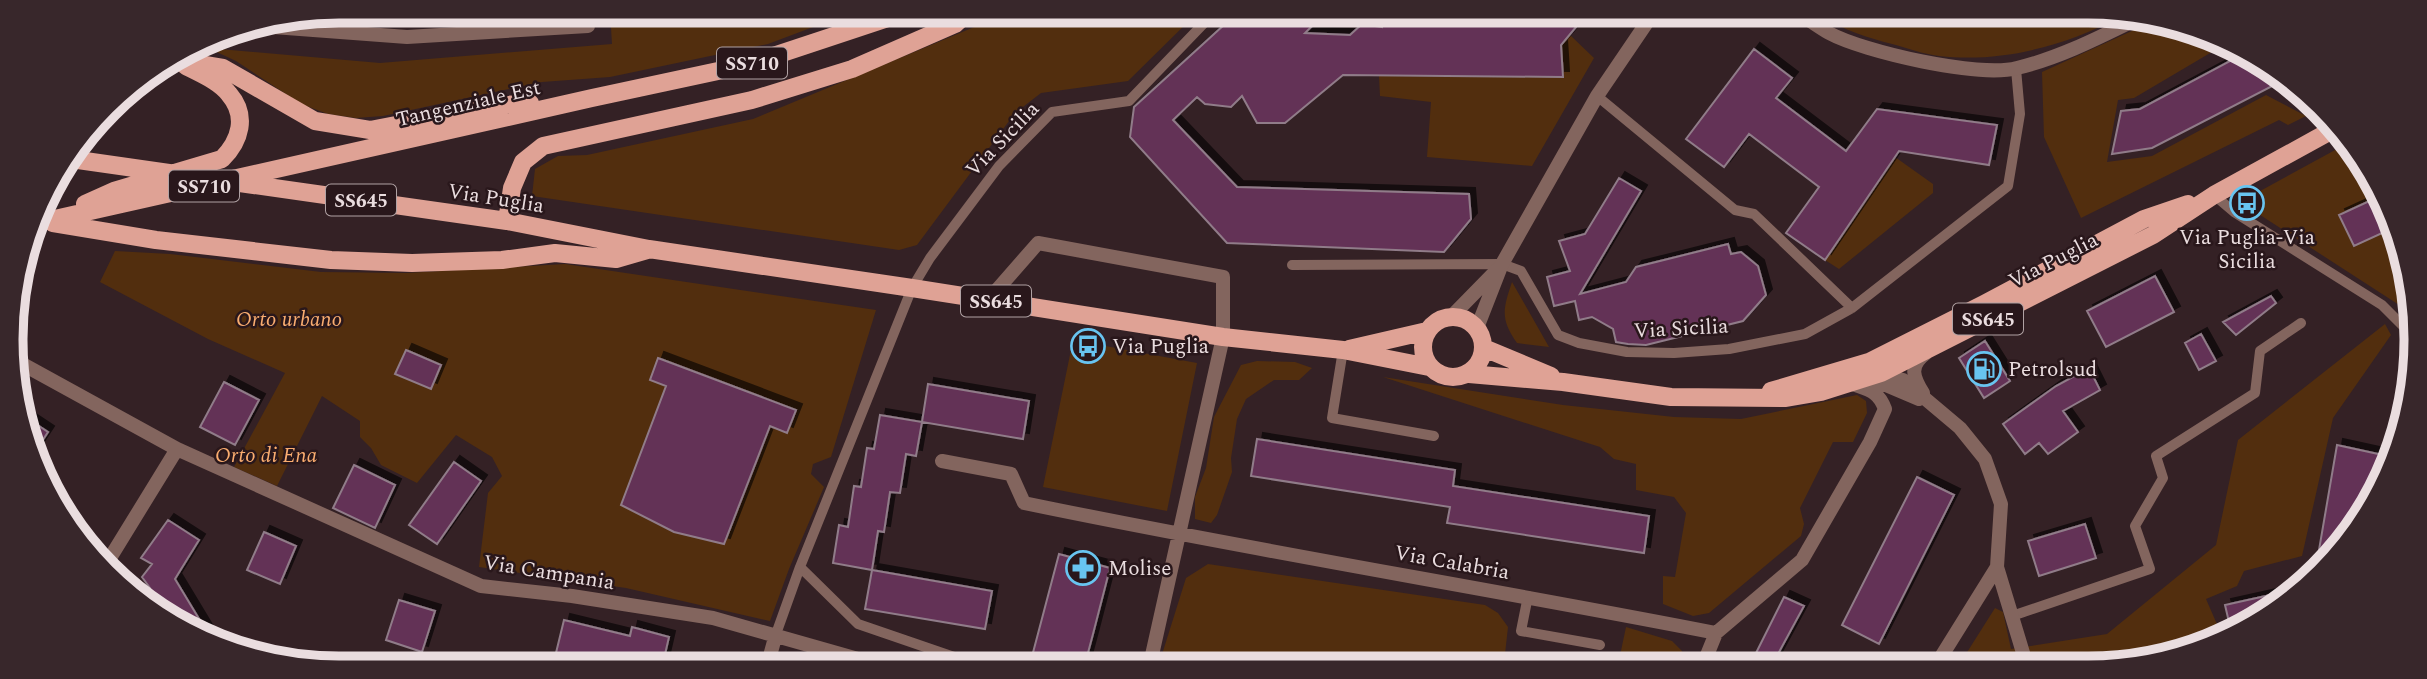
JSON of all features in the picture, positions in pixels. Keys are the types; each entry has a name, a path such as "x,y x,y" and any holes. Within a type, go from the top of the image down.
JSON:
{"main road":[{"name":"Tangenziale Est","path":"46,221 592,97 746,65 873,23"},
{"path":"507,221 512,188 523,162 543,146 752,100 852,69 956,23"},
{"path":"187,62 223,68 315,121 370,130 494,106 592,97"},
{"path":"47,219 114,191 222,159 232,149 240,134 238,110 230,94 182,64"},
{"name":"Via Puglia","path":"1469,374 1563,382 1671,397 1786,398 1821,392 1881,373 2153,235 2214,195 2327,133"},
{"name":"Via Puglia","path":"79,160 507,221 649,249 1223,337 1343,350 1429,367"},
{"name":"Via Puglia","path":"1747,397 1869,362 2144,219 2214,195"},
{"path":"45,223 156,240 331,260 412,263 502,260 555,253 616,259 649,249"},
{"path":"1451,317 1466,319 1477,328 1482,337 1482,358 1469,374"},
{"name":"SS645","path":"1427,331 1438,321 1451,317"},
{"path":"1427,331 1423,355 1429,367"},
{"name":"Via Puglia","path":"1343,350 1427,331"},
{"name":"Via Puglia","path":"1484,348 1563,382"},
{"name":"SS645","path":"1429,367 1441,376 1455,378 1469,374"}],"street":[{"path":"284,28 407,37 588,26 588,23"},
{"path":"1477,328 1503,264 1597,96 1646,23"},
{"path":"1814,23 1854,43 1879,50 1943,65 1982,70 2016,69 2089,42 2125,25"},
{"path":"988,300 1038,243 1223,277 1223,337 1152,656"},
{"path":"1451,317 1503,264"},
{"path":"1929,403 1916,382 1913,368 1917,360 1940,343"},
{"name":"Via Campania","path":"23,365 177,449 481,586 572,596 700,616 775,634 840,656"},
{"path":"1815,379 1854,372 1881,373 1903,380 1960,428 1985,459 2001,504 1997,567 2025,656"},
{"path":"1850,383 1871,382 1886,385 1929,403"},
{"path":"1707,656 1716,633 1802,559 1870,442 1885,409 1880,398 1870,390 1850,383"},
{"path":"110,557 177,449"},
{"name":"Via Calabria","path":"942,461 1011,474 1024,503 1179,536 1528,596 1716,633"},
{"path":"1942,656 1997,567"},
{"path":"770,656 775,634"}],"lane":[{"name":"Via Sicilia","path":"912,288 930,258 999,166 1052,112 1129,101 1204,23"},
{"name":"Via Sicilia","path":"1503,264 1521,271 1558,335 1579,343 1627,352 1674,353 1729,349 1805,334 1852,307 2008,186 2020,114 2016,69"},
{"path":"1597,96 1735,210 1755,214 1852,307"},
{"path":"2214,195 2234,212 2382,305 2404,327"},
{"path":"1292,265 1503,264"},
{"path":"775,634 912,288"},
{"path":"2012,616 2150,569 2135,526 2163,478 2156,456 2255,393 2260,351 2301,323"},
{"path":"1343,350 1332,418 1434,436"},
{"path":"800,567 858,624 951,656"},
{"path":"1528,596 1521,631 1600,645"}],"green space":[{"path":"611,23 824,23 768,44 610,77 542,82 383,116 356,118 328,114 301,104 236,61 212,50 380,63 612,44"},
{"path":"984,23 1187,23 1128,81 1041,93 1015,113 917,245 899,250 532,196 535,169 558,156 587,155 753,119"},
{"path":"1834,23 2107,23 2033,50 1963,58 1927,54"},
{"path":"2140,27 2216,50 2134,98 2118,100 2107,162 2152,156 2266,95 2306,116 2288,125 2279,120 2081,218 2044,137 2042,72"},
{"path":"1561,34 1570,35 1594,58 1532,166 1427,157 1431,102 1380,96 1379,76 1562,77"},
{"path":"2339,148 2362,181 2380,218 2393,258 2403,307 2240,202"},
{"path":"1895,157 1933,184 1933,193 1839,269 1825,260"},
{"path":"115,251 170,254 321,272 406,273 565,264 876,310 831,457 813,464 811,474 824,487 770,621 626,588 479,567 488,493 502,476 492,457 456,435 417,483 381,465 371,448 360,437 360,421 322,396 277,486 234,467 285,373 208,339 100,282"},
{"path":"1512,282 1549,347 1517,343 1512,335 1505,314"},
{"path":"2385,324 2391,335 2333,418 2302,556 2244,571 2237,586 2206,599 2219,628 2169,645 2129,654 1965,656 1995,608 2003,612 2011,649 2107,634 2216,545 2238,440"},
{"path":"1073,340 1197,363 1167,511 1043,487"},
{"path":"1257,361 1295,362 1312,368 1299,380 1274,380 1246,399 1237,419 1231,458 1232,472 1217,515 1211,523 1195,519 1195,497 1206,468 1214,417 1241,365"},
{"path":"1383,377 1563,405 1674,417 1741,419 1857,395 1866,401 1867,413 1853,442 1833,442 1800,508 1804,524 1801,536 1709,613 1693,616 1663,604 1663,576 1675,577 1686,513 1674,497 1636,490 1636,464 1614,459 1600,447"},
{"path":"1208,564 1485,605 1498,613 1508,627 1505,654 1509,656 1162,656 1186,578"},
{"path":"1626,627 1672,641 1682,651 1683,656 1620,656"}],"building":[{"path":"1226,23 1315,23 1305,33 1350,35 1362,24 1382,27 1382,23 1579,23 1561,45 1563,77 1343,75 1285,123 1257,123 1242,96 1231,107 1205,104 1197,97 1173,120 1237,187 1469,194 1471,219 1444,252 1227,243 1130,137 1134,107"},
{"path":"1754,49 1792,78 1776,98 1846,151 1877,109 1997,125 1989,165 1899,151 1825,260 1786,233 1819,187 1749,134 1724,167 1686,139"},
{"path":"2234,59 2275,85 2152,148 2112,154 2121,111 2140,109"},
{"path":"1619,178 1641,191 1580,294 1626,282 1636,267 1728,244 1731,254 1741,252 1758,266 1766,295 1743,321 1646,345 1628,344 1616,342 1613,329 1592,317 1579,320 1575,301 1554,306 1547,277 1570,271 1559,241 1585,234"},
{"path":"2372,200 2385,232 2354,246 2339,215"},
{"path":"2155,276 2174,312 2106,347 2087,311"},
{"path":"2271,296 2276,303 2236,335 2223,322"},
{"path":"2201,334 2216,361 2199,370 2185,343"},
{"path":"1985,341 2010,381 1984,398 1959,358"},
{"path":"406,350 441,365 431,389 395,374"},
{"path":"658,358 796,410 787,433 770,426 724,544 674,532 621,505 666,386 650,380"},
{"path":"2089,368 2100,390 2063,411 2078,432 2048,454 2039,443 2025,454 2003,424 2056,386"},
{"path":"224,382 259,400 235,445 200,427"},
{"path":"928,384 1029,401 1023,439 922,422"},
{"path":"880,415 922,422 916,456 906,454 900,493 890,492 884,532 878,531 872,570 833,563 839,525 848,527 854,486 861,487 867,448 874,449"},
{"path":"35,423 48,432 41,443"},
{"path":"1257,439 1455,470 1453,486 1649,516 1644,553 1447,523 1450,507 1251,476"},
{"path":"2337,445 2382,455 2372,480 2351,515 2326,548 2319,550"},
{"path":"454,462 481,481 437,544 409,525"},
{"path":"354,465 395,485 375,528 333,508"},
{"path":"1917,477 1954,495 1879,644 1842,625"},
{"path":"168,520 199,540 175,579 203,626 147,591 150,588 142,577 152,564 141,558"},
{"path":"2085,524 2096,558 2039,576 2028,541"},
{"path":"264,532 296,546 280,584 247,570"},
{"path":"1059,554 1110,568 1087,656 1032,656"},
{"path":"872,570 992,591 985,629 865,609"},
{"path":"2276,594 2229,623 2225,605"},
{"path":"1784,597 1804,606 1777,656 1754,656"},
{"path":"399,600 435,611 422,652 386,640"},
{"path":"564,620 630,636 632,627 669,637 665,656 555,656"}],"place":[{"name":"Via Puglia-Via Sicilia","path":"2247,203"},
{"name":"Via Puglia","path":"1088,346"},
{"name":"Petrolsud","path":"1984,369"},
{"name":"Molise","path":"1083,568"}],"park label":[{"name":"Orto urbano","path":"289,319"},
{"name":"Orto di Ena","path":"266,455"}]}
